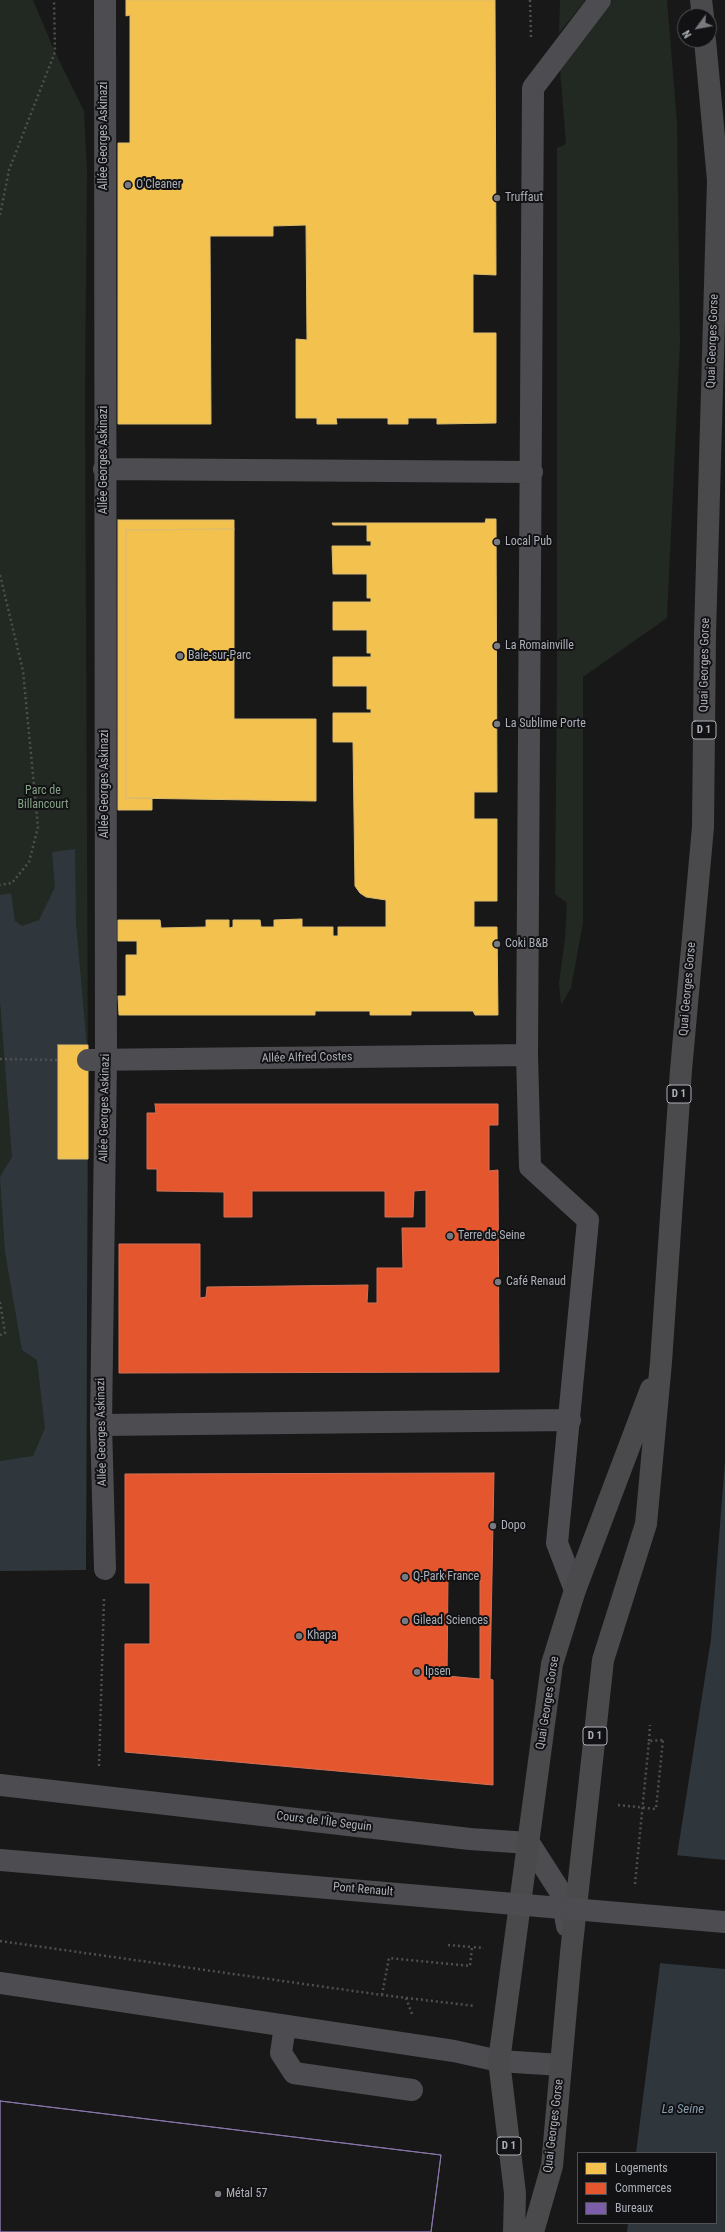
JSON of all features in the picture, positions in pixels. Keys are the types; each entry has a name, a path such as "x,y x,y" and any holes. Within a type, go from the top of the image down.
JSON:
{"main road":[{"name":"Quai Georges Gorse","path":"533,2232 552,2166 571,1953 603,1660 646,1524 661,1362 681,1070 703,826 705,634 718,180 706,48"},
{"name":"Quai Georges Gorse","path":"514,2232 515,2192 499,2061 552,1664 575,1590 661,1362"}],"street":[{"name":"Allée Georges Askinazi","path":"105,1569 101,1424 97,1060 104,469 106,0"},
{"path":"575,1590 557,1543 588,1220 530,1167 527,1055 532,472 533,88 600,0"},
{"path":"104,469 532,472"},
{"name":"Allée Alfred Costes","path":"97,1060 527,1055"},
{"path":"101,1424 570,1420"},
{"name":"Cours de l'Île Seguin","path":"0,1785 98,1795 470,1839 529,1844"},
{"path":"529,1844 561,1893 571,1953"},
{"name":"Pont Renault","path":"0,1860 725,1922"},
{"path":"0,1983 454,2051 499,2061"},
{"path":"285,2026 281,2054 294,2073 412,2090"},
{"name":"Quai Georges Gorse","path":"499,2061 561,2065"}],"path":[{"path":"0,215 9,170 55,52 54,0"},
{"path":"0,574 23,671 38,828 29,862 12,883 0,885"},
{"path":"0,1059 58,1060"},
{"path":"0,1302 5,1333 0,1335"},
{"path":"98,1795 105,1569"},
{"path":"634,1886 650,1725"},
{"path":"614,1805 656,1809 663,1740 649,1741"},
{"path":"0,1941 382,1995 506,2010"},
{"path":"448,1945 472,1947"},
{"path":"382,1995 389,1958 470,1966"}],"green space":[{"name":"Parc de Billancourt","path":"0,0 33,0 55,52 84,111 87,171 85,398 88,1060 86,1570 0,1571"},
{"path":"560,0 586,0 559,33"},
{"path":"612,0 667,0 677,122 680,342 667,618 583,677 583,923 571,988 561,1005 559,983 565,938 567,903 555,894 557,677 557,148 566,144 560,69"}],"water":[{"path":"75,849 76,923 88,1060 86,1570 0,1571 0,1461 33,1456 45,1428 37,1360 22,1350 5,1252 0,1177 12,1157 0,1000 0,895 11,893 15,921 22,926 39,920 55,887 52,852"},
{"name":"La Seine","path":"725,1461 725,2232 627,2232 628,2224 717,2224 717,2152 636,2152 660,1964 711,1639"}],"pier":[{"path":"675,1855 725,1860 725,1969 658,1963"}],"building: Logements":[{"path":"126,0 495,0 496,275 473,274 473,333 496,333 496,423 437,424 437,418 408,418 408,424 388,424 388,418 336,418 337,424 317,424 317,418 296,418 296,339 307,340 306,225 273,226 273,236 210,236 211,424 118,424 118,143 130,143 130,15 126,16"},
{"path":"486,519 496,519 497,792 474,792 474,819 497,819 497,901 474,901 474,927 497,927 498,1015 475,1015 473,1011 411,1011 411,1015 370,1015 370,1011 315,1011 315,1015 119,1015 118,996 126,996 126,955 137,955 137,941 118,941 118,920 160,920 161,928 206,927 206,920 229,920 229,928 233,927 233,920 260,920 261,927 274,927 274,920 302,919 302,927 333,927 333,936 338,936 338,927 386,927 386,900 366,897 360,893 355,886 353,742 333,742 333,713 371,713 371,709 367,709 367,686 333,686 333,657 371,657 371,653 367,653 367,630 333,630 333,602 371,602 371,598 367,598 367,574 333,574 332,546 371,546 371,541 367,541 367,525 333,525 332,523 485,523"},
{"path":"118,520 234,520 234,529 126,530 126,798 152,798 152,810 118,810"},
{"name":"Baie-sur-Parc","path":"234,529 234,719 316,719 316,801 126,798 126,530"},
{"path":"58,1045 88,1045 88,1159 58,1159"}],"building: Commerces":[{"name":"Terre de Seine","path":"155,1104 498,1104 498,1125 489,1125 489,1171 498,1170 499,1372 119,1373 119,1244 200,1244 200,1298 206,1297 207,1287 368,1285 367,1303 377,1303 377,1268 403,1268 402,1228 426,1228 426,1190 414,1191 413,1217 385,1217 385,1191 252,1191 252,1217 224,1217 224,1192 157,1191 157,1169 147,1169 147,1113 156,1113"},
{"name":"Khapa","path":"494,1473 490,1679 493,1680 493,1785 125,1752 125,1644 150,1644 150,1583 125,1583 125,1474","holes":["448,1577 480,1577 480,1679 447,1676"]}],"building: Bureaux":[{"name":"Métal 57","path":"0,2101 441,2155 431,2232 0,2232"},
{"name":"Métal 57","path":"0,2101 441,2155 431,2232 0,2232"}],"place":[{"name":"O'Cleaner","path":"128,185"},
{"name":"Truffaut","path":"497,198"},
{"name":"Local Pub","path":"497,542"},
{"name":"La Romainville","path":"497,646"},
{"name":"Baie-sur-Parc","path":"180,656"},
{"name":"La Sublime Porte","path":"497,724"},
{"name":"Coki B&B","path":"497,944"},
{"name":"Terre de Seine","path":"450,1236"},
{"name":"Café Renaud","path":"498,1282"},
{"name":"Dopo","path":"493,1526"},
{"name":"Q-Park France","path":"405,1577"},
{"name":"Gilead Sciences","path":"405,1621"},
{"name":"Khapa","path":"299,1636"},
{"name":"Ipsen","path":"417,1672"},
{"name":"Métal 57","path":"218,2194"}]}
